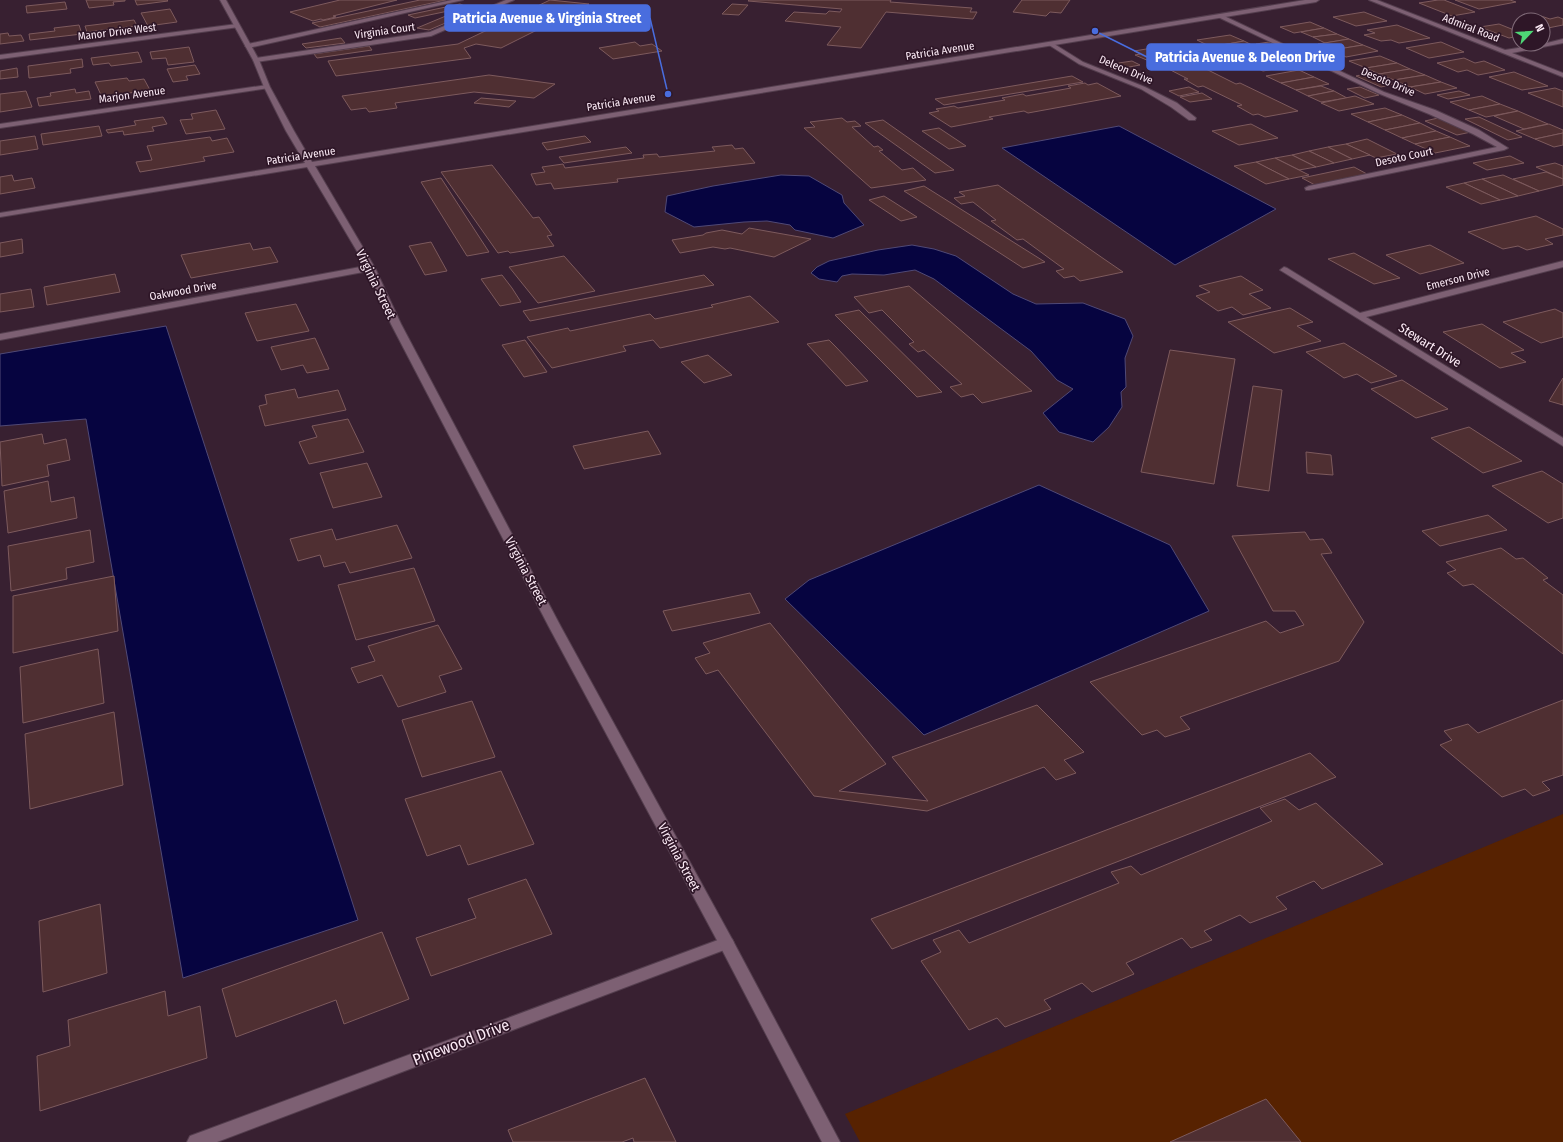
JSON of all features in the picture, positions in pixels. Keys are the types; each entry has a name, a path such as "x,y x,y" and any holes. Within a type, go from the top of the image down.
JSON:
{"street":[{"name":"Virginia Street","path":"223,0 256,60 267,87 310,165 371,268 396,324 533,585 726,943 831,1142"},
{"name":"Virginia Court","path":"248,46 460,0"},
{"name":"Virginia Court","path":"256,60 431,34 511,0"},
{"name":"Patricia Avenue","path":"0,215 1316,0"},
{"name":"Admiral Road","path":"1372,0 1563,75"},
{"name":"Desoto Drive","path":"1220,16 1376,90 1432,112 1476,132 1504,148"},
{"name":"Manor Drive West","path":"0,57 237,26"},
{"path":"1504,52 1563,41"},
{"name":"Deleon Drive","path":"1051,44 1081,63 1143,88 1174,104 1192,118"},
{"name":"Marjon Avenue","path":"0,126 267,87"},
{"name":"Desoto Court","path":"1309,188 1504,148"},
{"name":"Emerson Drive","path":"1359,316 1563,264"},
{"name":"Oakwood Drive","path":"0,337 371,268"},
{"name":"Stewart Drive","path":"1284,270 1563,443"},
{"name":"Pinewood Drive","path":"196,1142 726,943"}],"shaded area":[{"path":"1119,126 1276,209 1175,265 1002,148"},
{"path":"781,175 809,176 842,195 844,203 864,225 833,238 795,230 790,225 767,221 694,227 665,212 667,196 713,186"},
{"path":"912,245 934,249 956,256 1013,294 1036,304 1083,303 1125,319 1133,336 1125,358 1126,387 1121,392 1122,407 1109,427 1093,442 1059,432 1043,413 1073,389 1057,380 1031,351 934,279 915,270 884,275 852,274 842,276 837,282 819,279 811,273 817,267 829,261 878,250"},
{"path":"166,326 358,920 183,978 86,419 0,426 0,354"},
{"path":"1039,485 1170,545 1209,611 924,735 785,599 809,580"},
{"path":"1563,814 1563,1142 860,1142 845,1114"}],"building":[{"path":"86,0 125,1 113,2 114,5 89,8"},
{"path":"135,0 167,0 168,1 137,5"},
{"path":"340,0 397,0 333,16 336,17 323,20 313,21 290,12"},
{"path":"420,0 446,0 320,27 312,23"},
{"path":"550,0 589,4 501,48 476,44 464,48 471,58 336,76 328,61 458,44"},
{"path":"891,0 890,2 972,8 970,12 977,12 973,19 886,12 861,48 827,45 841,27 785,21 794,12 826,14 829,11 840,12 842,9 748,1"},
{"path":"1022,0 1070,0 1061,13 1050,12 1046,16 1013,12"},
{"path":"1444,0 1475,12 1452,16 1419,3"},
{"path":"1455,0 1510,0 1516,2 1479,9"},
{"path":"65,2 67,9 27,13 26,6"},
{"path":"460,4 467,7 415,18 408,15"},
{"path":"732,4 748,5 739,15 722,14"},
{"path":"465,8 476,10 429,30 417,28"},
{"path":"170,9 177,22 148,26 141,13"},
{"path":"1364,12 1387,21 1356,26 1333,17"},
{"path":"1558,17 1563,19 1563,25 1551,27 1551,19"},
{"path":"134,20 137,26 87,32 85,26"},
{"path":"1310,22 1324,28 1294,33 1280,27"},
{"path":"1499,24 1511,29 1511,38 1509,38 1480,27"},
{"path":"79,25 82,34 30,40 29,34 55,31 54,28"},
{"path":"1397,25 1430,38 1399,43 1391,40 1381,41 1364,35 1375,33 1367,30"},
{"path":"1324,28 1337,34 1313,37 1301,32"},
{"path":"8,33 9,36 21,35 24,41 0,44 0,34"},
{"path":"1337,34 1349,39 1325,43 1313,37"},
{"path":"1230,35 1244,41 1211,47 1197,40"},
{"path":"341,38 345,43 306,48 302,44"},
{"path":"1349,39 1363,45 1332,50 1318,44"},
{"path":"1244,41 1256,47 1223,52 1211,47"},
{"path":"635,42 640,46 652,44 662,51 613,59 599,48"},
{"path":"1269,42 1289,51 1276,54 1256,44"},
{"path":"1441,42 1464,52 1429,58 1406,48"},
{"path":"1363,45 1378,51 1346,57 1332,50"},
{"path":"369,46 372,50 317,58 314,54"},
{"path":"1165,46 1204,65 1200,66 1236,84 1240,83 1298,111 1265,117 1258,114 1253,115 1237,106 1242,105 1203,86 1198,87 1184,79 1188,79 1153,61 1149,61 1135,55 1140,54 1134,51"},
{"path":"189,47 194,62 168,65 166,58 152,59 150,52"},
{"path":"138,52 142,62 111,66 109,63 93,65 91,58"},
{"path":"1380,56 1397,63 1366,68 1349,61"},
{"path":"1281,58 1297,65 1263,71 1248,64"},
{"path":"1464,58 1475,63 1484,61 1505,70 1478,75 1467,70 1458,72 1437,63"},
{"path":"82,59 83,67 70,69 71,73 29,78 28,66"},
{"path":"1132,61 1140,65 1113,70 1105,65"},
{"path":"1397,63 1410,69 1379,74 1366,68"},
{"path":"195,65 200,74 186,76 188,80 173,82 167,69"},
{"path":"17,68 18,77 0,79 0,71"},
{"path":"1410,69 1425,75 1394,80 1379,74"},
{"path":"1299,70 1314,77 1281,83 1266,76"},
{"path":"1514,72 1548,86 1522,90 1489,77"},
{"path":"1369,73 1394,84 1381,87 1356,76"},
{"path":"489,75 555,84 534,98 474,92 395,103 397,108 369,112 366,108 351,110 342,96"},
{"path":"1425,75 1441,82 1410,87 1394,80"},
{"path":"1072,76 1083,82 944,105 935,99"},
{"path":"1314,77 1329,84 1296,90 1281,83"},
{"path":"127,78 129,81 144,79 150,90 102,97 95,82"},
{"path":"1441,82 1457,88 1425,94 1410,87"},
{"path":"1085,83 1088,85 1097,83 1121,96 1028,113 1024,111 989,117 993,119 951,127 929,113 939,111 936,109 954,106 958,108 1005,100 1002,98 1023,94 1026,96 1071,88 1068,86"},
{"path":"1321,86 1334,91 1308,96 1296,90"},
{"path":"1189,87 1199,92 1179,96 1169,91"},
{"path":"1360,87 1379,95 1365,98 1347,89"},
{"path":"1555,88 1563,91 1563,107 1528,93"},
{"path":"75,89 76,93 89,91 91,99 39,106 37,98 51,96 50,93"},
{"path":"26,91 32,107 0,112 0,94"},
{"path":"1334,91 1347,98 1321,102 1308,96"},
{"path":"1459,91 1470,95 1448,99 1437,95"},
{"path":"1202,93 1212,99 1190,102 1180,97"},
{"path":"1355,96 1374,104 1339,111 1321,103"},
{"path":"1482,96 1500,104 1469,110 1450,102"},
{"path":"481,98 516,101 509,107 474,103"},
{"path":"1500,104 1518,111 1486,117 1469,110"},
{"path":"1385,108 1402,115 1368,122 1351,114"},
{"path":"216,110 225,129 186,134 180,120 193,119 191,114"},
{"path":"1518,111 1548,124 1524,129 1494,116"},
{"path":"1402,115 1420,123 1385,130 1368,122"},
{"path":"163,117 167,124 152,127 154,131 124,135 123,131 108,133 106,130 136,125 134,121"},
{"path":"1479,117 1522,137 1508,140 1465,119"},
{"path":"842,118 847,122 855,121 861,126 852,127 874,147 878,146 883,150 879,151 902,170 913,168 926,180 871,188 804,128 815,127 810,122"},
{"path":"1438,118 1471,132 1457,135 1425,121"},
{"path":"883,120 954,170 935,173 865,123"},
{"path":"1420,123 1436,131 1402,138 1385,130"},
{"path":"1251,124 1278,138 1239,145 1212,131"},
{"path":"1549,124 1563,130 1563,133 1535,139 1516,131"},
{"path":"99,126 102,136 43,145 41,134"},
{"path":"939,128 966,146 949,149 922,131"},
{"path":"1436,131 1450,137 1415,144 1402,138"},
{"path":"1563,133 1563,145 1554,147 1535,139"},
{"path":"35,136 38,149 0,155 0,141"},
{"path":"585,136 591,142 547,150 542,143"},
{"path":"210,137 212,141 227,138 234,152 203,157 205,161 140,172 136,162 152,160 147,146"},
{"path":"1450,137 1470,146 1435,153 1415,144"},
{"path":"1367,139 1397,154 1376,158 1346,144"},
{"path":"1346,144 1370,155 1352,159 1328,147"},
{"path":"732,145 735,149 743,148 755,163 617,179 618,182 554,189 551,183 536,185 531,174 545,172 542,167 563,164 565,168 644,158 643,155 657,154 659,157 715,151 712,147"},
{"path":"626,147 632,153 564,163 559,157"},
{"path":"1328,147 1352,159 1334,163 1309,151"},
{"path":"1309,151 1334,163 1316,167 1292,155"},
{"path":"1292,155 1316,167 1299,170 1275,158"},
{"path":"1510,156 1524,163 1487,170 1473,163"},
{"path":"1275,158 1309,175 1289,179 1256,162"},
{"path":"1256,162 1289,179 1266,184 1234,166"},
{"path":"1555,163 1563,166 1563,179 1536,167"},
{"path":"492,165 533,218 539,217 552,235 547,236 554,246 510,253 508,251 498,253 441,172"},
{"path":"1354,167 1367,174 1315,185 1302,178"},
{"path":"1546,172 1563,179 1563,185 1539,191 1513,179"},
{"path":"12,175 14,181 32,178 35,188 0,194 0,177"},
{"path":"1503,175 1539,191 1518,196 1482,179"},
{"path":"441,178 489,252 467,256 421,182"},
{"path":"1482,179 1518,196 1500,200 1464,183"},
{"path":"1464,183 1500,200 1481,204 1446,187"},
{"path":"998,185 1123,272 1080,281 1074,276 1064,278 1056,271 1064,269 1023,239 1017,240 991,221 996,220 973,202 961,204 954,198 965,196 959,192"},
{"path":"924,186 1045,262 1023,268 904,191"},
{"path":"884,196 917,217 901,221 869,200"},
{"path":"1536,216 1563,229 1563,235 1545,239 1553,244 1527,250 1518,246 1503,249 1468,232"},
{"path":"749,228 811,239 774,257 730,248 725,249 713,247 680,253 672,240 722,230 742,234"},
{"path":"22,239 23,253 0,257 0,243"},
{"path":"431,242 447,271 425,275 409,246"},
{"path":"250,243 253,250 270,247 278,262 191,278 181,255"},
{"path":"1430,245 1464,263 1420,274 1386,255"},
{"path":"1354,253 1400,278 1374,284 1328,259"},
{"path":"564,256 595,291 538,303 509,267"},
{"path":"115,274 120,292 47,305 44,287"},
{"path":"502,275 521,302 500,306 481,279"},
{"path":"704,275 714,285 530,321 523,311"},
{"path":"1241,276 1263,290 1249,294 1271,308 1243,315 1232,307 1218,311 1196,296 1210,292 1199,286"},
{"path":"909,286 1032,391 982,403 973,394 961,397 950,387 962,384 924,350 918,352 909,344 914,342 882,310 869,313 854,297"},
{"path":"31,289 34,307 0,312 0,294"},
{"path":"750,296 779,322 660,348 653,340 623,346 626,351 552,368 527,337 568,328 570,331 650,314 655,319 713,307 711,305"},
{"path":"296,304 309,331 257,341 245,313"},
{"path":"1290,308 1313,322 1297,326 1321,341 1274,353 1228,322"},
{"path":"1555,309 1563,313 1563,337 1541,343 1503,322"},
{"path":"859,310 942,392 917,397 835,315"},
{"path":"1482,324 1524,350 1511,353 1526,362 1500,368 1443,332"},
{"path":"315,338 329,369 307,373 303,365 281,370 271,347"},
{"path":"525,340 547,372 524,377 502,345"},
{"path":"829,340 868,381 846,386 807,344"},
{"path":"1344,343 1397,376 1371,383 1357,374 1344,378 1306,352"},
{"path":"1170,350 1235,359 1214,484 1141,472"},
{"path":"708,355 732,375 704,383 681,362"},
{"path":"1563,378 1563,405 1549,401"},
{"path":"1402,380 1448,409 1416,418 1371,389"},
{"path":"1253,386 1282,390 1269,491 1237,486"},
{"path":"295,389 298,398 338,390 346,410 265,426 259,406 267,404 265,395"},
{"path":"348,419 364,452 309,464 299,442 317,437 312,426"},
{"path":"1469,427 1522,461 1483,473 1431,438"},
{"path":"648,431 661,454 584,469 573,446"},
{"path":"42,434 44,444 66,439 70,460 47,465 49,476 2,486 0,442"},
{"path":"1306,452 1331,455 1333,475 1307,473"},
{"path":"367,463 382,497 333,508 320,473"},
{"path":"1542,471 1563,484 1563,518 1548,523 1492,486"},
{"path":"48,481 51,502 74,497 77,518 8,533 4,491"},
{"path":"1488,515 1507,530 1440,546 1422,531"},
{"path":"397,525 412,558 350,573 345,562 324,567 320,555 298,561 290,539 332,529 336,540"},
{"path":"90,530 94,562 66,568 67,579 11,591 8,546"},
{"path":"1305,532 1310,540 1323,539 1332,553 1321,554 1364,622 1339,661 1180,717 1190,729 1165,737 1157,730 1142,735 1090,682 1266,621 1280,633 1304,625 1295,611 1273,611 1232,536"},
{"path":"1501,548 1516,559 1523,558 1548,578 1543,580 1563,595 1563,654 1473,584 1463,586 1447,573 1456,570 1446,562"},
{"path":"414,568 435,621 356,640 338,585"},
{"path":"114,576 118,631 13,653 13,596"},
{"path":"750,593 760,613 672,631 663,611"},
{"path":"770,623 886,764 839,791 928,801 892,757 1037,705 1084,752 1064,760 1076,773 1056,780 1044,767 927,811 814,796 718,670 706,674 695,658 710,653 703,643"},
{"path":"438,625 462,669 439,676 446,692 398,707 382,675 358,683 351,668 375,661 368,646"},
{"path":"98,649 104,703 23,723 20,667"},
{"path":"1563,700 1563,775 1542,782 1550,790 1533,796 1525,789 1502,797 1440,745 1452,740 1444,731 1468,724 1478,733"},
{"path":"472,701 495,757 422,777 402,720"},
{"path":"114,712 123,785 30,809 25,734"},
{"path":"1310,753 1336,777 892,949 871,919"},
{"path":"501,771 534,844 468,865 460,845 427,856 405,799"},
{"path":"1285,799 1299,810 1316,803 1383,864 1322,889 1314,881 1276,897 1287,909 1250,923 1240,915 1204,931 1212,940 1191,948 1182,938 1126,963 1134,974 1092,992 1082,983 1044,1000 1051,1009 1005,1027 997,1018 969,1030 921,961 941,952 933,940 959,930 969,943 1119,883 1111,872 1131,866 1141,875 1272,821 1260,808"},
{"path":"526,879 552,934 431,976 416,938 476,918 468,899"},
{"path":"100,904 107,973 43,992 39,921"},
{"path":"382,932 409,999 344,1024 336,1000 236,1037 222,989"},
{"path":"165,991 168,1016 200,1006 207,1058 40,1111 37,1056 70,1046 68,1020"},
{"path":"645,1078 676,1142 634,1142 633,1138 622,1142 513,1142 508,1130"},
{"path":"1266,1099 1301,1142 1170,1142"}],"place":[{"name":"Patricia Avenue & Deleon Drive","path":"1095,31"},
{"name":"Patricia Avenue & Virginia Street","path":"668,94"}]}
